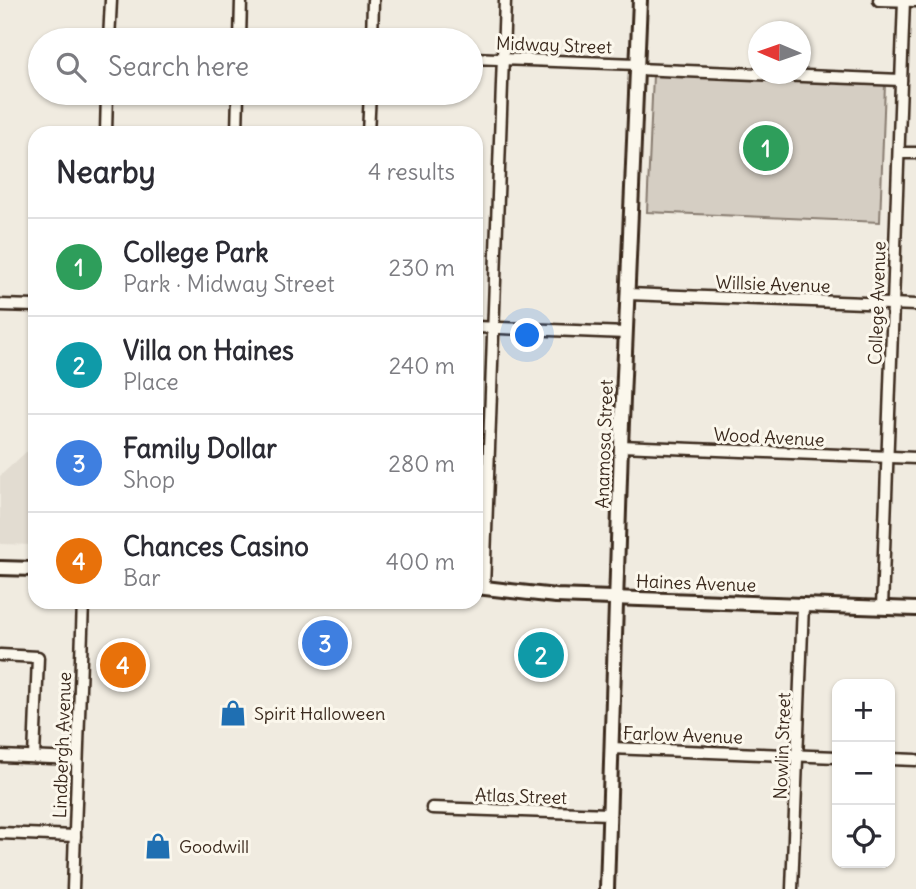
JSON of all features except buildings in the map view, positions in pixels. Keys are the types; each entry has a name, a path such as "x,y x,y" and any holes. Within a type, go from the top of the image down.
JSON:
{"main road":[{"name":"Anamosa Street","path":"607,889 621,446 640,0"},
{"path":"0,568 28,569"},
{"name":"Haines Avenue","path":"483,588 556,596 916,609"}],"street":[{"path":"110,28 111,0"},
{"path":"241,28 242,0"},
{"path":"372,28 373,0"},
{"path":"483,528 505,0"},
{"path":"879,0 916,1"},
{"name":"College Avenue","path":"882,607 904,0"},
{"name":"Midway Street","path":"483,58 901,80"},
{"path":"106,126 107,105"},
{"path":"237,126 238,105"},
{"path":"368,126 369,105"},
{"path":"899,152 916,153"},
{"name":"Willsie Avenue","path":"628,294 916,305"},
{"path":"0,305 28,306"},
{"path":"483,327 626,333"},
{"name":"Wood Avenue","path":"621,446 916,458"},
{"name":"Nowlin Street","path":"792,889 803,604"},
{"name":"Lindbergh Avenue","path":"73,889 83,609"},
{"path":"0,655 38,657 34,757"},
{"name":"Farlow Avenue","path":"611,748 832,757"},
{"path":"0,756 77,759"},
{"path":"895,759 916,760"},
{"name":"Atlas Street","path":"432,808 609,814"},
{"path":"0,833 75,836"}],"shaded area":[{"path":"653,75 748,79 748,84 811,84 811,81 885,84 880,222 647,212"},
{"path":"28,452 28,545 0,544 0,476"}],"place":[{"name":"College Park","path":"766,148"},
{"name":"Family Dollar","path":"325,643"},
{"name":"Villa on Haines","path":"541,655"},
{"name":"Chances Casino","path":"123,665"},
{"name":"Spirit Halloween","path":"233,713"},
{"name":"Goodwill","path":"158,846"}]}
